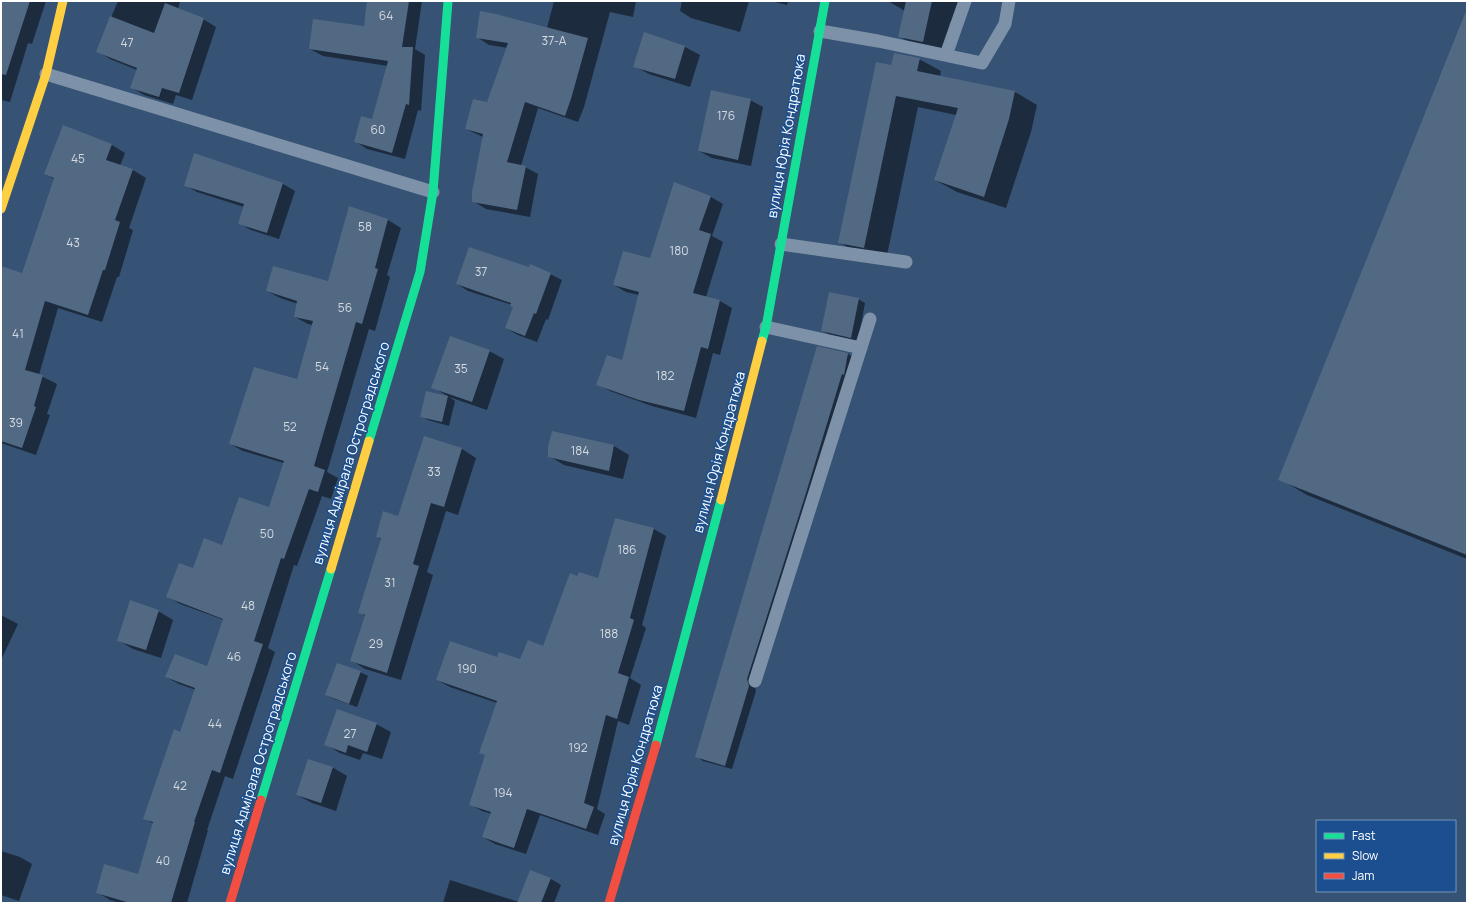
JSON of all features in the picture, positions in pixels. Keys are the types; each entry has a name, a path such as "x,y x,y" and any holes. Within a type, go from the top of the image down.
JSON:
{"street":[{"path":"1,209 46,74 63,1"},
{"name":"вулиця Адмірала Остроградського","path":"230,903 420,272 433,192 448,1"},
{"name":"вулиця Юрія Кондратюка","path":"610,903 665,714 766,327 825,1"}],"lane":[{"path":"946,55 965,1"},
{"path":"820,31 878,41 982,63 1005,24 1009,1"},
{"path":"46,74 433,192"},
{"path":"781,244 906,262"},
{"path":"755,681 870,319"},
{"path":"766,327 861,348"}],"building":[{"path":"1,1 30,1 6,75 1,74"},
{"path":"367,1 409,1 402,47 413,47 409,105 406,104 392,153 354,142 361,116 372,119 388,61 309,49 313,19 364,26"},
{"path":"906,1 932,1 923,42 898,37"},
{"path":"165,3 204,18 179,93 162,88 159,97 130,88 137,68 96,52 110,16 154,33"},
{"path":"480,11 588,38 565,116 525,102 507,162 526,166 517,210 472,202 472,192 483,134 465,129 473,99 487,102 508,43 476,38"},
{"path":"1466,11 1467,12 1467,555 1278,480"},
{"path":"644,32 685,46 675,79 633,67"},
{"path":"894,53 920,58 917,71 1015,91 1009,119 984,197 934,180 958,108 896,96 864,248 838,243 876,62 891,65"},
{"path":"711,90 751,99 738,160 698,151"},
{"path":"63,125 112,144 106,160 133,169 115,220 120,222 105,270 103,270 88,315 45,301 25,370 43,375 34,406 36,407 22,448 1,441 1,266 22,273 54,178 44,174"},
{"path":"194,153 283,183 267,233 238,224 244,204 184,186"},
{"path":"674,182 711,196 699,230 711,234 693,293 720,300 708,349 701,347 684,411 639,400 596,385 607,355 622,360 639,292 613,285 623,251 650,258"},
{"path":"349,206 388,219 375,268 378,269 362,324 356,322 314,466 325,470 318,492 309,489 284,559 281,558 254,641 263,644 220,773 212,770 194,822 171,903 130,903 96,893 104,864 138,874 153,822 143,819 174,729 180,732 195,688 165,677 175,654 207,666 223,619 166,597 179,563 193,568 204,538 222,545 239,497 269,507 284,461 229,444 254,367 297,379 313,321 294,317 297,301 266,291 273,266 328,281"},
{"path":"469,247 529,267 530,264 551,273 536,314 534,313 525,336 505,328 513,307 510,306 511,303 456,284"},
{"path":"829,292 859,298 851,338 821,331"},
{"path":"450,336 490,350 472,402 431,388"},
{"path":"817,346 848,353 844,375 842,374 747,679 749,686 725,766 695,757"},
{"path":"426,391 448,396 442,422 420,417"},
{"path":"552,431 614,445 609,471 548,457 548,447"},
{"path":"424,436 462,448 444,507 431,503 413,564 419,566 387,673 350,661 365,615 358,613 381,538 376,537 383,511 398,516"},
{"path":"615,518 654,528 630,618 634,620 618,673 629,677 617,719 606,715 584,803 594,807 586,829 527,809 514,848 482,837 491,812 469,805 485,755 479,753 497,701 436,680 450,641 497,657 499,652 520,659 528,640 543,646 570,573 577,576 579,572 598,578"},
{"path":"130,600 159,610 146,650 117,641"},
{"path":"337,663 361,671 349,704 325,695"},
{"path":"337,709 377,723 367,752 348,745 346,753 324,745"},
{"path":"308,759 333,767 321,803 296,795"},
{"path":"530,870 551,878 541,903 517,903"}],"traffic: fast":[{"path":"369,441 420,272 433,192 448,1"},
{"path":"762,341 766,327 825,1"},
{"path":"656,745 721,500"},
{"path":"261,800 331,569"}],"traffic: slow":[{"path":"1,209 46,74 63,1"},
{"path":"721,500 762,341"},
{"path":"331,569 369,441"}],"traffic: jam":[{"path":"609,903 656,745"},
{"path":"230,903 261,800"}]}
